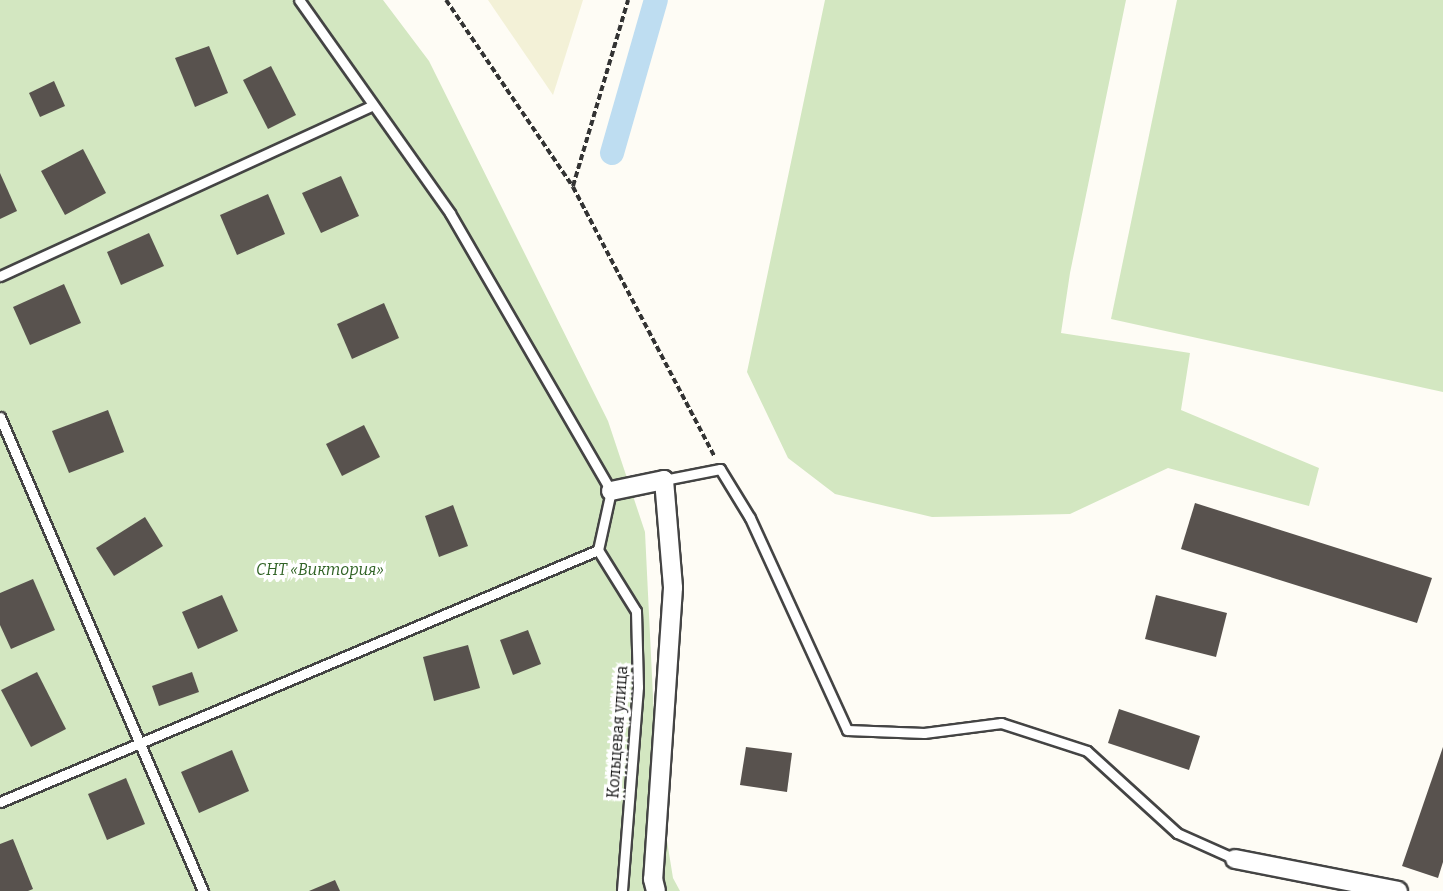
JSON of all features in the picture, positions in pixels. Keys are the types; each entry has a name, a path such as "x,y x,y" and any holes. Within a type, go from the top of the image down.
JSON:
{"street":[{"path":"611,491 664,480 673,588 653,879 656,891"},
{"path":"1235,859 1398,891"}],"lane":[{"path":"0,802 598,550 611,491 450,213 299,0"},
{"path":"0,276 374,105"},
{"path":"0,417 203,891"},
{"path":"664,480 720,469 750,518 847,730 924,733 1001,723 1087,751 1177,833 1235,859"},
{"name":"Кольцевая улица","path":"598,550 636,611 638,687 622,891"}],"path":[{"path":"446,0 573,187 720,469"},
{"path":"573,187 628,0"}],"shaded area":[{"path":"488,0 583,0 553,95"}],"green space":[{"name":"СНТ «Виктория»","path":"0,0 383,0 429,61 608,421 645,532 657,779 673,878 680,891 0,891"},
{"path":"825,0 1126,0 1070,273 1061,333 1190,353 1181,410 1319,468 1309,506 1168,468 1070,514 932,517 835,494 788,458 747,372"},
{"path":"1177,0 1443,0 1443,392 1111,319"}],"building":[{"path":"209,46 228,93 195,107 175,58"},
{"path":"271,66 296,115 268,129 243,80"},
{"path":"54,81 65,106 40,117 29,93"},
{"path":"83,149 106,193 65,215 41,171"},
{"path":"0,173 17,211 0,219"},
{"path":"341,176 359,216 321,233 302,193"},
{"path":"268,194 285,234 237,255 220,215"},
{"path":"149,233 164,266 121,285 107,252"},
{"path":"64,284 81,323 30,345 13,307"},
{"path":"384,303 399,338 352,359 337,324"},
{"path":"108,410 124,452 69,473 52,431"},
{"path":"364,425 380,457 342,476 326,444"},
{"path":"1195,503 1432,578 1417,623 1181,549"},
{"path":"453,505 468,546 439,557 425,516"},
{"path":"145,517 163,546 114,576 96,548"},
{"path":"33,579 55,630 11,649 0,625 0,593"},
{"path":"222,595 238,631 198,649 182,612"},
{"path":"1156,595 1227,613 1216,657 1145,639"},
{"path":"528,630 541,664 513,675 500,640"},
{"path":"468,645 480,688 434,701 423,657"},
{"path":"37,672 66,729 31,747 1,690"},
{"path":"192,672 199,692 159,706 152,686"},
{"path":"1119,709 1200,736 1189,770 1108,743"},
{"path":"746,747 792,753 787,792 740,785"},
{"path":"1443,747 1443,862 1438,878 1402,866"},
{"path":"232,750 249,791 199,813 181,772"},
{"path":"126,778 145,824 107,840 88,794"},
{"path":"13,839 33,889 28,891 0,891 0,844"},
{"path":"335,880 340,891 309,891"}],"waterway":[{"path":"612,153 656,0"}]}
